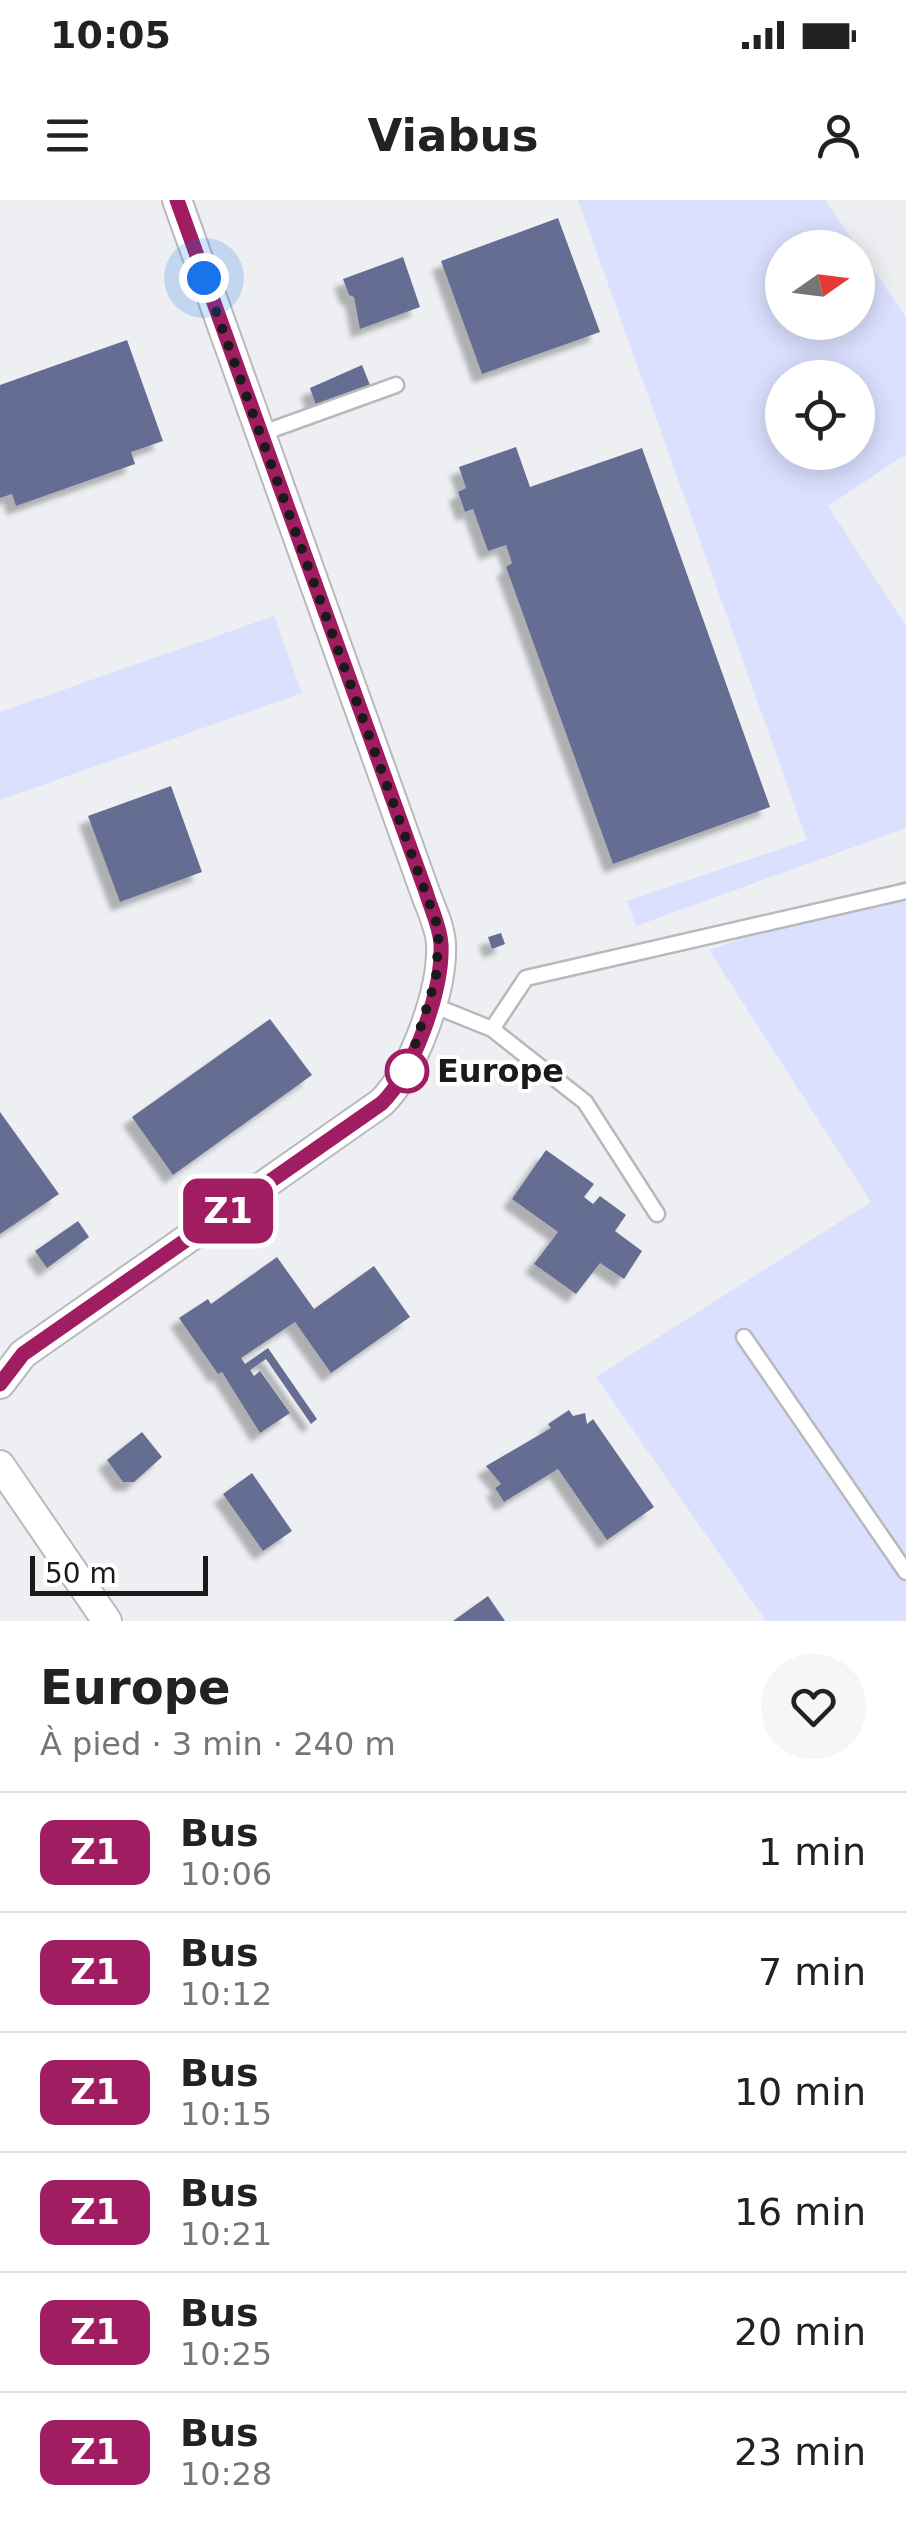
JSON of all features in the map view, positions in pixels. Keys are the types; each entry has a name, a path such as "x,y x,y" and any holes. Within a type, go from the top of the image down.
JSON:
{"street":[{"path":"0,1384 23,1354 372,1111 407,1071 430,1004 440,954 439,930 177,200"},
{"path":"0,1466 107,1621"}],"lane":[{"path":"260,434 396,385"},
{"path":"492,1029 526,978 906,890"},
{"path":"430,1004 492,1029 585,1102 657,1214"},
{"path":"744,1338 906,1572"}],"shaded area":[{"path":"578,200 825,200 846,230 765,230 765,340 875,340 875,272 906,317 906,454 828,506 906,626 906,828 636,926 627,901 807,840"},
{"path":"274,616 302,693 0,800 0,712"},
{"path":"906,880 906,1621 766,1621 596,1377 871,1202 709,950"}],"building":[{"path":"558,218 600,332 482,374 441,261"},
{"path":"403,257 420,307 360,329 354,297 349,295 343,279"},
{"path":"127,340 163,441 131,452 135,464 16,506 12,494 0,498 0,385"},
{"path":"362,365 370,385 316,405 310,388"},
{"path":"516,447 530,487 642,448 770,807 613,864 506,567 512,563 506,545 488,551 473,509 465,512 458,492 466,488 459,467"},
{"path":"171,786 202,872 120,902 88,816"},
{"path":"501,933 505,944 492,949 488,937"},
{"path":"270,1019 312,1075 173,1175 132,1117"},
{"path":"0,1112 59,1194 0,1234"},
{"path":"546,1150 594,1184 584,1197 593,1204 600,1196 626,1215 615,1231 642,1251 624,1279 600,1263 576,1294 534,1264 558,1232 512,1199"},
{"path":"78,1221 89,1237 47,1268 35,1251"},
{"path":"277,1257 314,1309 374,1266 410,1317 331,1373 295,1322 241,1358 245,1364 268,1348 317,1419 311,1424 266,1359 250,1370 254,1376 260,1371 290,1413 260,1433 222,1372 218,1374 179,1318 208,1299 211,1304"},
{"path":"569,1410 573,1416 585,1413 587,1424 593,1419 654,1507 607,1540 558,1469 504,1502 495,1488 501,1484 486,1466 551,1428 548,1424"},
{"path":"142,1432 162,1457 134,1482 123,1482 107,1460"},
{"path":"252,1473 292,1531 263,1551 223,1494"},
{"path":"488,1596 505,1621 453,1621"}],"bus line":[{"name":"Z1","path":"0,1384 23,1354 382,1103 407,1071 430,1004 440,954 439,930 426,892 177,200"}],"place":[{"name":"Europe","path":"407,1071"}],"route":[{"path":"204,278 439,930 436,978 407,1071"}]}
